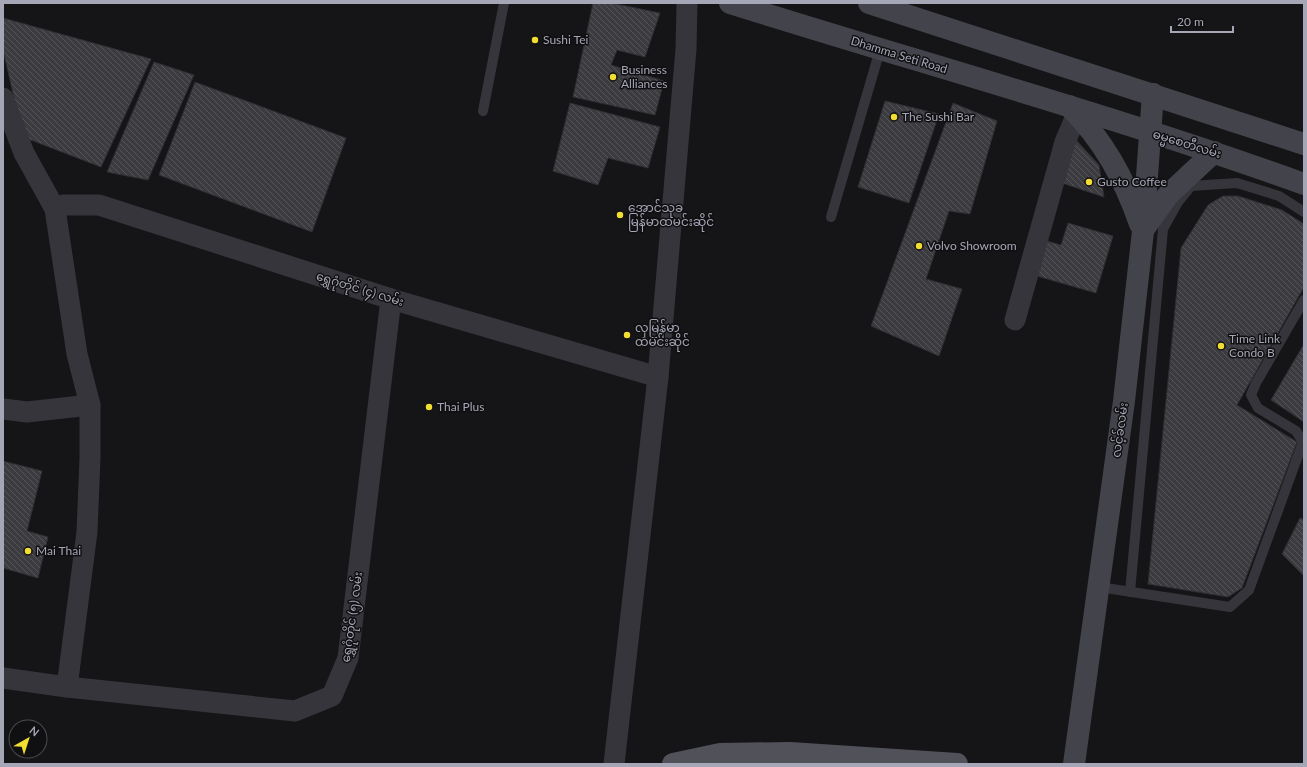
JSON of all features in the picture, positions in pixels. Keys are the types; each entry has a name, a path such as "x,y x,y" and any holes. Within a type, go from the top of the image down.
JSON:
{"main road":[{"name":"Dhamma Seti Road","path":"730,3 1073,110"},
{"path":"869,3 1304,144"},
{"name":"လင့်ခ်လမ်း","path":"1074,764 1124,401 1143,231 1153,94"},
{"path":"1073,110 1107,153 1118,171 1128,190 1143,231"},
{"name":"ဓမ္မစေတီလမ်း","path":"1073,110 1214,152 1304,184"},
{"path":"1143,231 1168,195 1214,152"},
{"path":"673,764 720,754 790,753 957,764"}],"street":[{"path":"614,764 658,377 685,57 687,3"},
{"path":"3,98 24,153 59,207 77,354 90,405 90,458 87,532 68,687"},
{"path":"1015,320 1073,110"},
{"name":"ရွှေဂုံတိုင် (၄) လမ်း","path":"59,207 99,205 391,299 658,377"},
{"name":"ရွှေဂုံတိုင် (၅) လမ်း","path":"3,678 68,687 295,711 332,696 348,658 391,299"},
{"path":"3,409 27,412 90,405"}],"lane":[{"path":"483,111 504,3"},
{"path":"831,217 880,50"},
{"path":"1130,592 1163,229 1178,202 1191,186 1237,184 1279,196 1304,212"},
{"path":"1099,587 1230,607 1248,590 1304,442 1296,431 1258,408 1252,395 1256,383 1304,300"}],"building":[{"path":"593,3 611,3 660,13 645,57 617,50 611,65 664,81 655,115 573,97"},
{"path":"3,18 151,59 101,167 23,137 3,50"},
{"path":"154,62 194,75 148,180 107,172"},
{"path":"195,82 346,138 312,232 159,175"},
{"path":"885,101 939,114 909,203 858,187"},
{"path":"570,103 660,127 648,168 608,158 598,185 553,171"},
{"name":"Volvo Showroom","path":"953,103 997,121 970,214 949,211 926,279 962,289 939,356 871,326"},
{"path":"1075,139 1099,165 1104,197 1062,183"},
{"name":"Time Link Condo B","path":"1223,196 1238,196 1282,210 1304,224 1304,287 1237,405 1297,442 1242,588 1228,597 1148,584 1181,248 1208,205"},
{"path":"1068,223 1113,236 1096,293 1037,276 1047,241 1061,245"},
{"path":"1304,344 1304,422 1271,400"},
{"path":"3,461 42,471 27,531 48,537 38,578 3,568"},
{"path":"1300,518 1304,520 1304,576 1282,554"}],"place":[{"name":"Sushi Tei","path":"535,40"},
{"name":"Business Alliances","path":"613,77"},
{"name":"The Sushi Bar","path":"894,117"},
{"name":"Gusto Coffee","path":"1089,182"},
{"name":"အောင်သုခ မြန်မာထမင်းဆိုင်","path":"620,215"},
{"name":"Volvo Showroom","path":"919,246"},
{"name":"လှမြန်မာ ထမင်းဆိုင်","path":"627,335"},
{"name":"Time Link Condo B","path":"1221,346"},
{"name":"Thai Plus","path":"429,407"},
{"name":"Mai Thai","path":"28,551"}]}
